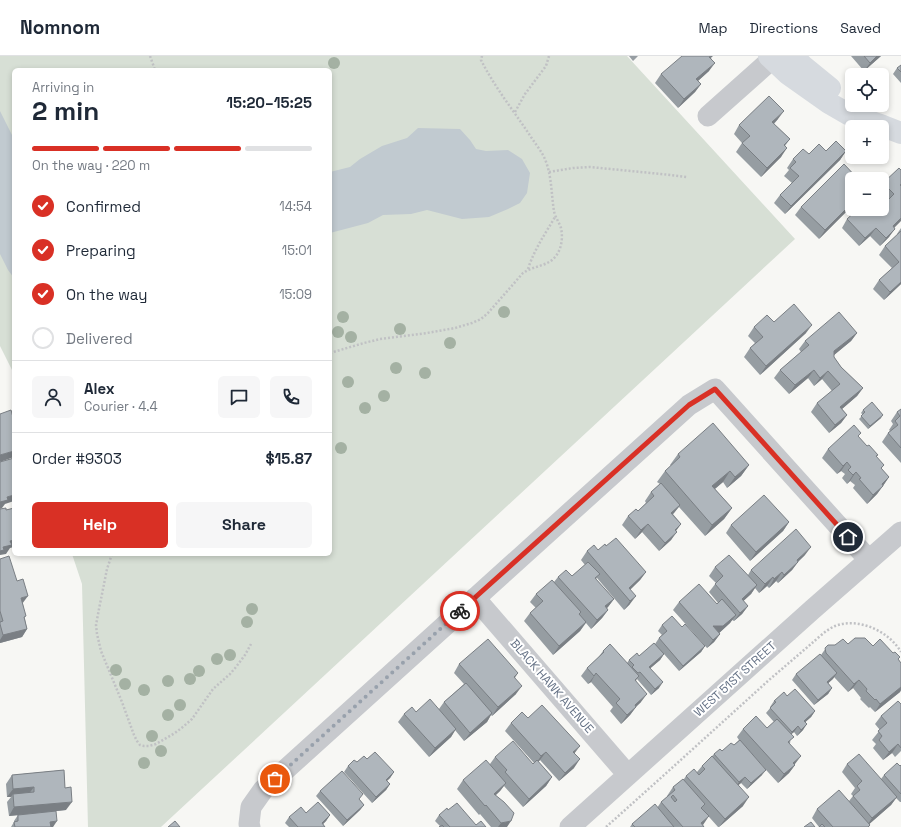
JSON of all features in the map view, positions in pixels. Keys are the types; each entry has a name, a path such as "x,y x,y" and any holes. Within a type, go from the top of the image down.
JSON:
{"main road":[{"path":"793,56 815,76 854,107 892,129"},
{"path":"770,58 788,74 829,103 848,114 892,129"}],"street":[{"path":"708,116 770,58"},
{"path":"250,826 251,806 263,790 689,405 715,389 870,560"},
{"name":"WEST 51ST STREET","path":"570,827 812,609 901,532"},
{"name":"BLACK HAWK AVENUE","path":"475,598 628,775"}],"path":[{"path":"150,56 154,68"},
{"path":"332,352 380,339 454,328 481,319 523,273 549,262 555,258 560,250 562,235 554,211 549,172 544,158 484,67 481,60 482,56"},
{"path":"515,112 525,94 546,66 549,56"},
{"path":"549,172 573,168 590,168 687,177"},
{"path":"528,270 531,260 542,238 556,217"},
{"path":"111,556 98,610 96,634 134,735 140,744 149,746 156,744 175,733 192,719 213,689 236,667 251,644"},
{"path":"606,827 789,663 834,626 859,624 878,630 897,645 901,652"}],"shaded area":[{"path":"0,56 627,56 795,239 161,827 88,827 82,584 73,556 332,556 332,68 12,68 12,370 0,346"},
{"path":"0,111 12,135 12,275 0,254"},
{"path":"418,128 460,129 476,149 486,151 508,150 522,159 530,173 527,193 520,203 489,217 462,219 427,210 411,214 383,215 368,223 332,232 332,172 350,167 360,159 382,146 407,138"}],"building":[{"path":"682,56 711,56 709,57 715,63 696,79 701,84 684,99 661,74"},
{"path":"864,56 877,56 870,63"},
{"path":"901,65 901,72 897,68"},
{"path":"769,96 784,111 772,122 790,139 784,145 787,148 767,168 742,143 750,136 739,125"},
{"path":"836,141 845,150 845,152 791,206 780,195 799,176 790,168 796,162 793,159 803,149 809,154 819,144 826,151"},
{"path":"844,164 851,172 845,172 845,210 825,230 801,207"},
{"path":"899,168 901,170 901,218 893,226 895,229 886,238 876,228 865,238 847,219 850,216 889,216 889,199 894,194 889,189 889,177"},
{"path":"901,231 901,282 890,292 879,280 899,262 885,246"},
{"path":"794,304 812,325 766,366 750,348 763,337 754,327 767,315 774,322"},
{"path":"839,312 857,333 834,351 834,357 841,367 863,388 840,407 847,415 835,425 817,403 840,384 828,371 820,378 814,370 795,385 780,370 809,345 805,341"},
{"path":"872,402 883,415 870,426 861,416 865,412 863,410"},
{"path":"901,409 901,448 888,433 898,425 895,421 900,416 897,412"},
{"path":"11,410 12,414 12,452 0,455 0,414"},
{"path":"713,423 749,465 735,477 730,471 712,486 732,508 712,525 665,471 680,457 678,454"},
{"path":"854,425 861,433 858,436 878,455 876,456 884,465 881,468 889,477 882,484 883,486 873,495 859,479 861,478 856,472 853,475 848,470 851,467 847,462 843,466 828,449"},
{"path":"12,459 12,496 7,497 8,500 0,502 0,462"},
{"path":"661,483 680,505 671,513 681,524 675,530 677,532 665,543 648,524 641,530 628,516 636,509 638,511 654,496 651,492"},
{"path":"764,495 789,522 756,552 731,525"},
{"path":"6,508 6,510 12,508 12,540 10,541 12,545 3,547 4,550 0,551 0,509"},
{"path":"796,529 811,547 784,575 782,572 765,584 751,570"},
{"path":"616,538 646,572 629,588 636,596 630,601 587,551 594,545 598,550"},
{"path":"729,555 757,585 742,599 748,606 740,613 715,584 723,576 715,567"},
{"path":"9,556 17,581 23,579 28,596 21,598 26,616 24,617 27,629 3,635 0,624 0,622 3,621 0,611 0,559"},
{"path":"588,562 600,574 595,578 614,599 605,606 608,610 597,620 558,577 566,570 572,576"},
{"path":"552,580 581,612 579,614 586,622 559,646 530,613 543,601 536,594"},
{"path":"699,584 717,604 722,599 736,615 723,626 713,626 720,634 713,640 679,602"},
{"path":"672,616 682,627 685,624 705,646 683,666 659,638 667,631 662,625"},
{"path":"855,638 865,638 873,646 880,639 893,653 895,652 900,657 898,659 901,663 901,687 880,704 866,691 867,689 859,680 854,684 826,653 825,648 828,645 835,645 843,639 848,644"},
{"path":"488,639 518,673 514,677 522,686 498,707 459,664"},
{"path":"654,643 664,654 649,667 663,682 655,689 640,672 638,673 632,667 634,665 629,660 637,653 639,656"},
{"path":"610,644 639,676 635,680 647,694 627,715 616,703 620,699 596,673 594,676 587,668 604,652 603,651"},
{"path":"820,654 837,673 827,682 832,688 818,700 796,674"},
{"path":"466,683 492,713 470,733 444,702"},
{"path":"795,689 815,711 804,721 807,724 801,730 798,726 792,732 770,708 776,702 774,701 784,692 787,696"},
{"path":"430,699 456,729 435,748 404,714 412,707 416,712"},
{"path":"898,701 901,704 901,748 898,744 889,752 879,740 882,736 878,731 887,723 881,716"},
{"path":"542,705 580,746 573,752 580,759 565,773 546,752 541,756 511,723 522,712 528,718"},
{"path":"756,716 767,728 777,719 794,737 788,742 801,756 793,763 795,765 784,774 743,729"},
{"path":"740,740 766,770 751,783 745,777 739,782 714,754 720,749 722,751 731,743 734,745"},
{"path":"513,741 533,764 537,760 552,777 529,799 505,772 507,770 495,757"},
{"path":"375,752 394,772 386,780 390,784 376,797 348,766 354,760 357,762 364,756 367,759"},
{"path":"859,754 897,797 872,818 853,796 860,790 857,786 862,781 847,764"},
{"path":"712,756 749,797 725,819 686,776 694,769 699,775 705,769 702,766"},
{"path":"486,760 506,783 494,794 514,813 511,821 501,823 463,780"},
{"path":"897,763 900,766 901,765 901,794 884,775"},
{"path":"64,770 65,788 71,787 72,802 14,807 13,794 34,792 34,787 13,789 12,775"},
{"path":"342,771 363,794 359,799 364,805 347,820 320,791"},
{"path":"683,779 705,804 701,808 709,816 701,823 704,827 683,827 661,802 675,790 673,787","holes":["673,795 677,800 675,802 671,797"]},
{"path":"839,790 870,825 868,827 833,827 817,809"},
{"path":"318,802 330,815 322,823 325,827 298,827 289,817 301,807 306,813"},
{"path":"457,803 476,825 481,821 486,827 450,827 439,815 447,808 448,810"},
{"path":"655,804 674,827 635,827 632,824"},
{"path":"56,811 57,821 50,822 51,827 15,827 14,822 18,821 18,815"},
{"path":"175,821 180,827 168,827"},
{"path":"811,822 815,827 804,827"}],"way so far":[{"path":"275,779 460,611"}],"route":[{"path":"460,611 689,405 715,389 848,537"}]}
